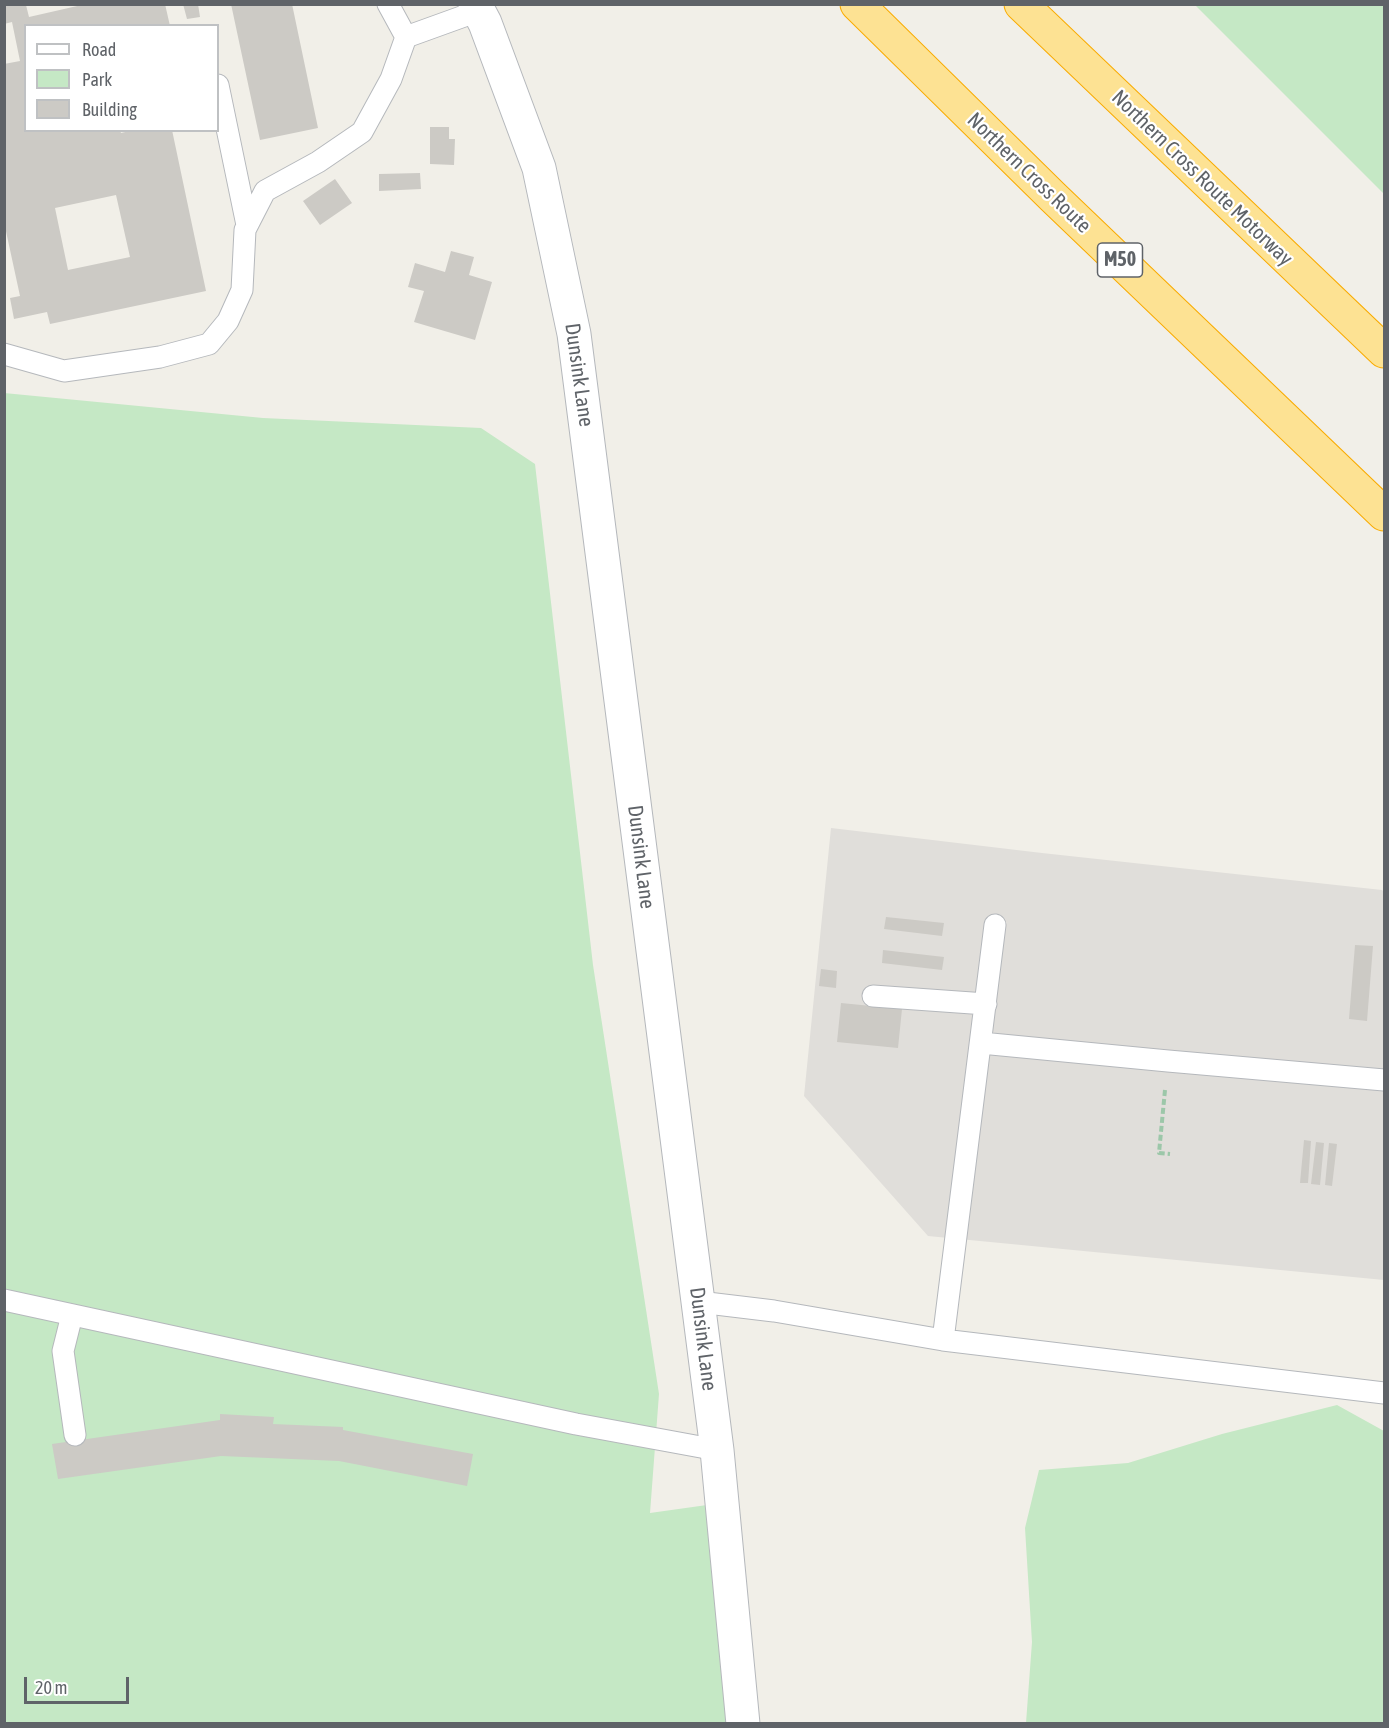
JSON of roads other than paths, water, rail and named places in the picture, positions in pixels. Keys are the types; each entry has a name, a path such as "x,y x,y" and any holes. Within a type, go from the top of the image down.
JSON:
{"highway":[{"name":"Northern Cross Route","path":"857,4 1384,514"},
{"name":"Northern Cross Route Motorway","path":"1021,4 1384,351"},
{"path":"1038,4 1268,242"}],"street":[{"name":"Dunsink Lane","path":"477,8 485,23 539,168 574,334 717,1450 743,1724"}],"lane":[{"path":"388,4 406,37"},
{"path":"4,354 64,372 160,357 209,344 228,321 242,290 245,230 265,191 318,162 362,132 391,79 406,37 477,8"},
{"path":"219,90 247,225"},
{"path":"944,1340 995,925"},
{"path":"873,996 986,1004"},
{"path":"981,1042 1384,1080"},
{"path":"4,1300 576,1424 717,1450"},
{"path":"699,1302 774,1311 944,1340 1384,1393"},
{"path":"72,1315 63,1351 75,1435"}]}
